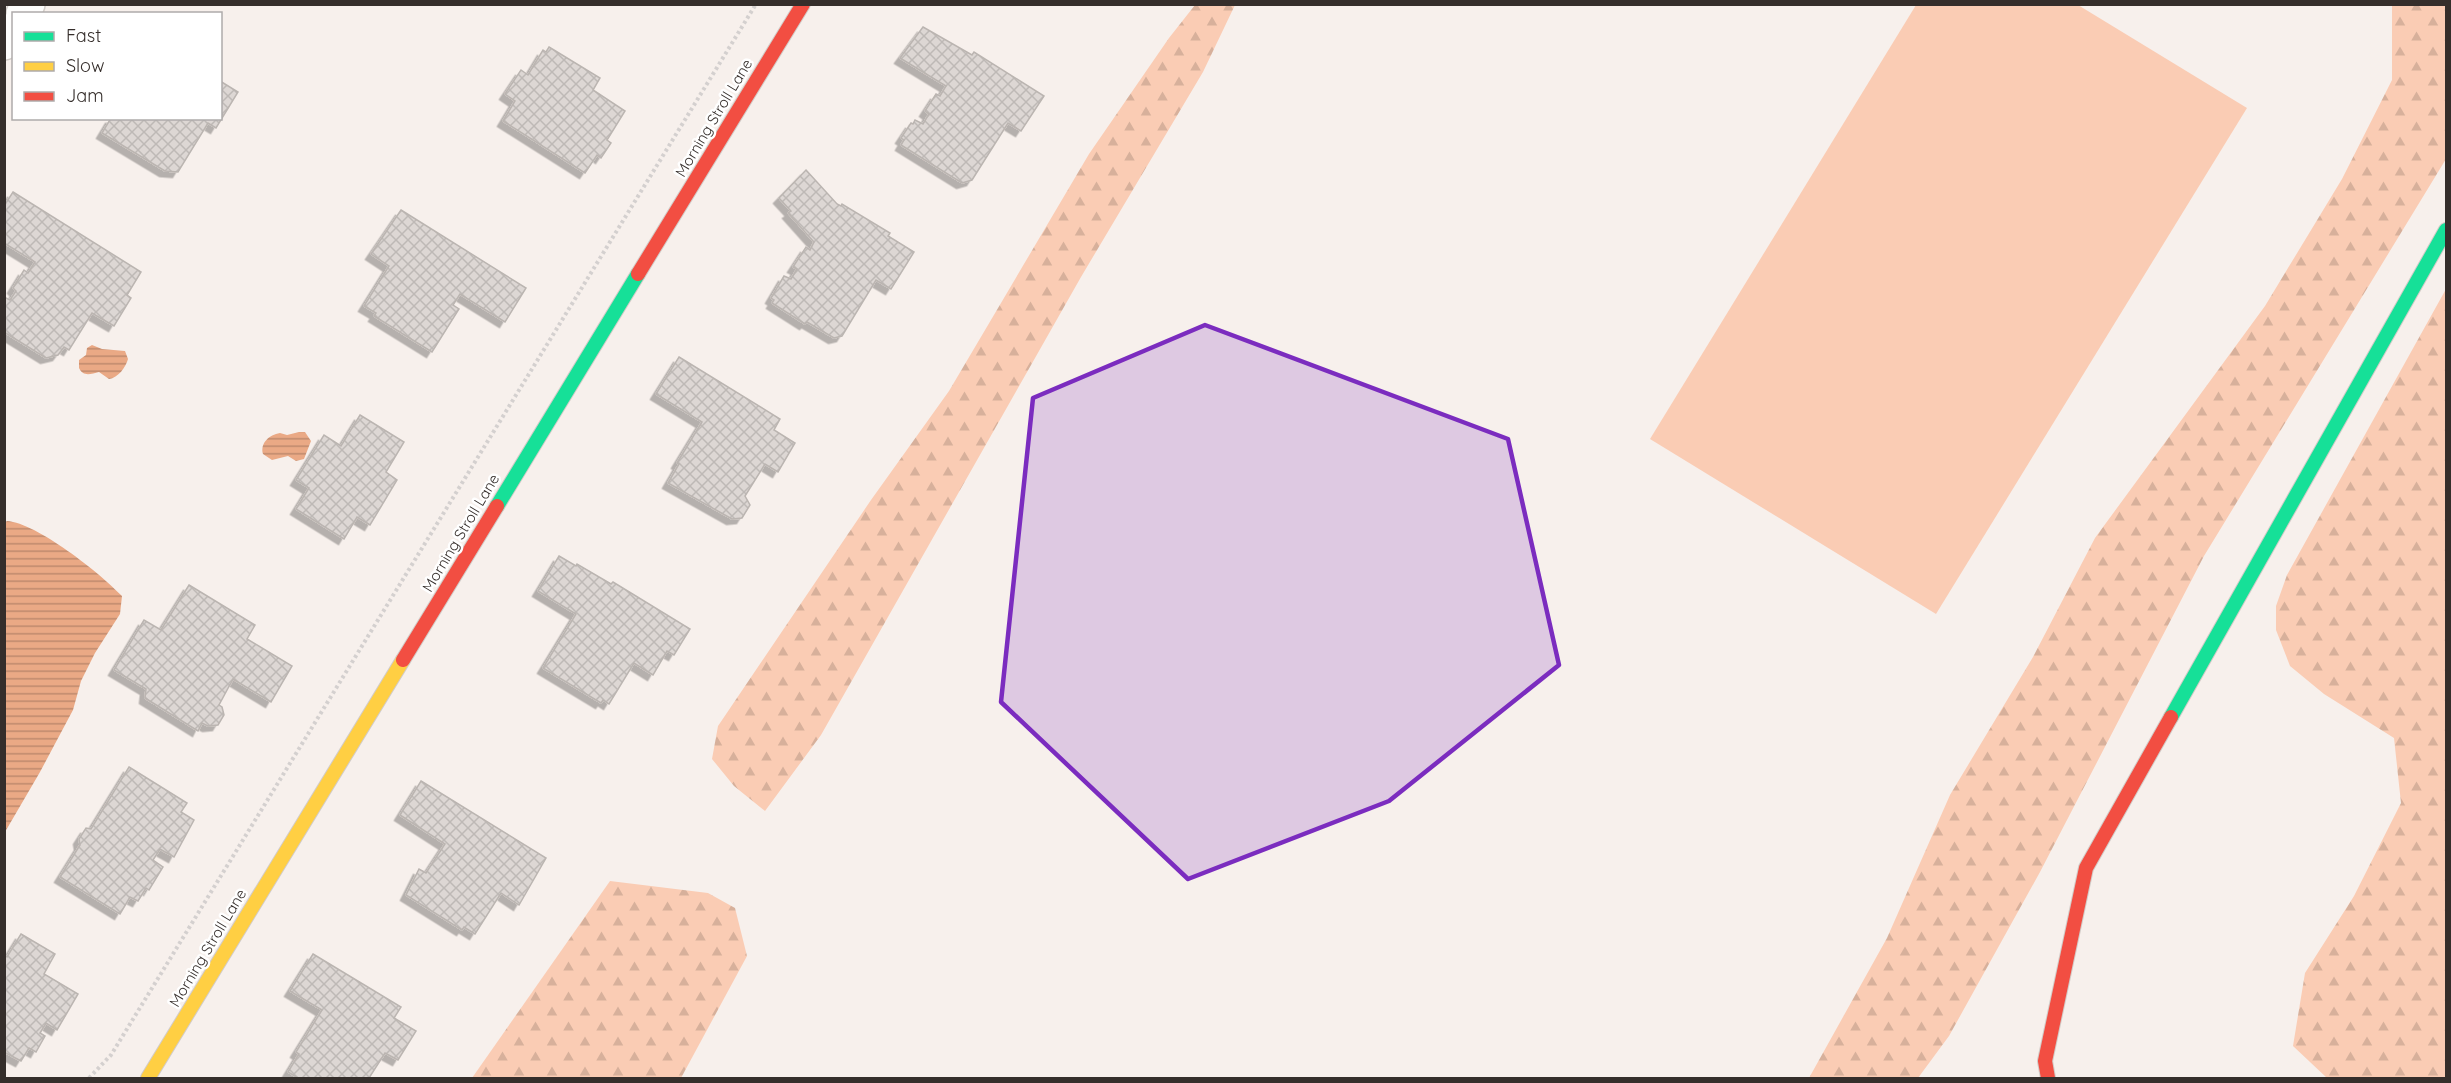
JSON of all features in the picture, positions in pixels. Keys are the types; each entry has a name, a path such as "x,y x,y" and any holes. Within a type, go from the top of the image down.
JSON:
{"street":[{"name":"Morning Stroll Lane","path":"148,1078 803,4"},
{"path":"2048,1078 2045,1061 2086,868 2446,230"}],"path":[{"path":"89,1078 111,1054 756,4"}],"highlighted area":[{"path":"1205,325 1508,439 1559,665 1389,801 1188,879 1001,702 1033,398"}],"green space":[{"path":"1195,5 1235,5 1203,72 1081,277 821,735 765,811 734,786 712,759 718,726 871,500 949,391 1089,154 1169,38"},
{"path":"1916,5 2078,5 2247,108 1936,614 1650,439"},
{"path":"2392,5 2446,5 2446,159 2204,556 2040,872 1949,1036 1918,1078 1809,1078 1887,938 1950,795 2033,657 2095,538 2265,306 2342,179 2392,80"},
{"path":"2446,289 2446,1078 2327,1078 2293,1046 2305,973 2354,896 2401,803 2394,738 2324,694 2290,666 2276,630 2276,606 2287,575"},
{"path":"610,881 708,893 735,908 747,956 681,1078 472,1078"}],"shaded area":[{"path":"92,345 102,349 125,351 128,359 123,369 109,379 99,372 83,373 79,368 79,360 86,355 87,348"},
{"path":"305,432 311,441 304,459 296,461 288,456 272,460 263,454 264,443 272,436"},
{"path":"7,521 35,530 68,551 122,596 120,614 95,653 81,681 73,710 5,832 4,523"}],"building":[{"path":"923,27 972,55 974,52 1044,96 1021,131 1008,123 972,180 962,183 901,145 904,140 901,138 911,123 913,124 915,120 923,124 929,114 925,111 936,94 940,96 946,86 900,58"},
{"path":"549,47 600,78 593,90 625,111 607,140 611,143 601,158 597,155 585,173 503,121 515,101 505,94 521,70 528,75 543,50 546,52"},
{"path":"222,82 238,92 222,118"},
{"path":"110,120 221,120 216,128 208,123 178,172 165,171 102,133"},
{"path":"806,170 837,204 841,206 842,204 890,233 888,236 914,252 891,289 876,280 842,336 834,338 807,322 805,324 772,303 774,300 771,298 784,276 791,279 797,269 793,267 806,247 810,250 814,242 788,213 791,211 779,198"},
{"path":"13,192 141,272 127,295 131,298 114,326 92,313 69,350 64,347 58,355 46,358 4,332 4,297 10,300 16,291 13,288 24,270 28,273 35,262 4,243 4,206"},
{"path":"401,210 526,288 505,322 460,294 453,305 459,309 432,352 374,316 376,313 364,306 389,266 371,254"},
{"path":"679,357 780,419 774,430 795,443 778,472 765,464 745,496 750,505 742,518 732,519 668,483 679,464 677,463 702,422 656,394"},
{"path":"360,415 404,442 386,472 397,480 370,525 357,517 344,539 296,509 309,488 296,480 324,435 341,446"},
{"path":"559,556 611,584 613,582 690,629 674,655 667,651 653,675 634,663 609,704 603,700 601,703 543,668 576,614 538,591"},
{"path":"189,585 255,625 247,639 292,666 271,702 233,679 219,705 224,715 218,725 208,726 202,723 198,731 145,698 146,689 114,670 144,620 161,630"},
{"path":"129,767 187,803 181,812 194,820 174,857 160,849 153,860 163,867 149,890 146,888 138,901 130,897 120,914 60,877 80,845 79,839 86,828 91,829"},
{"path":"421,781 546,858 519,905 501,893 475,934 464,927 462,930 406,895 419,869 426,873 445,844 400,815"},
{"path":"21,934 55,954 44,974 78,994 57,1030 46,1023 40,1033 45,1036 36,1052 29,1048 21,1061 4,1052 4,955 7,957"},
{"path":"313,954 401,1007 394,1018 416,1031 398,1060 385,1053 369,1078 298,1078 288,1072 299,1054 296,1052 322,1010 290,991"}],"traffic: fast":[{"path":"2171,717 2446,230"},
{"path":"497,506 638,274"}],"traffic: slow":[{"path":"148,1078 403,660"}],"traffic: jam":[{"path":"638,274 803,4"},
{"path":"403,660 497,506"},
{"path":"2048,1078 2045,1061 2086,868 2171,717"}]}
